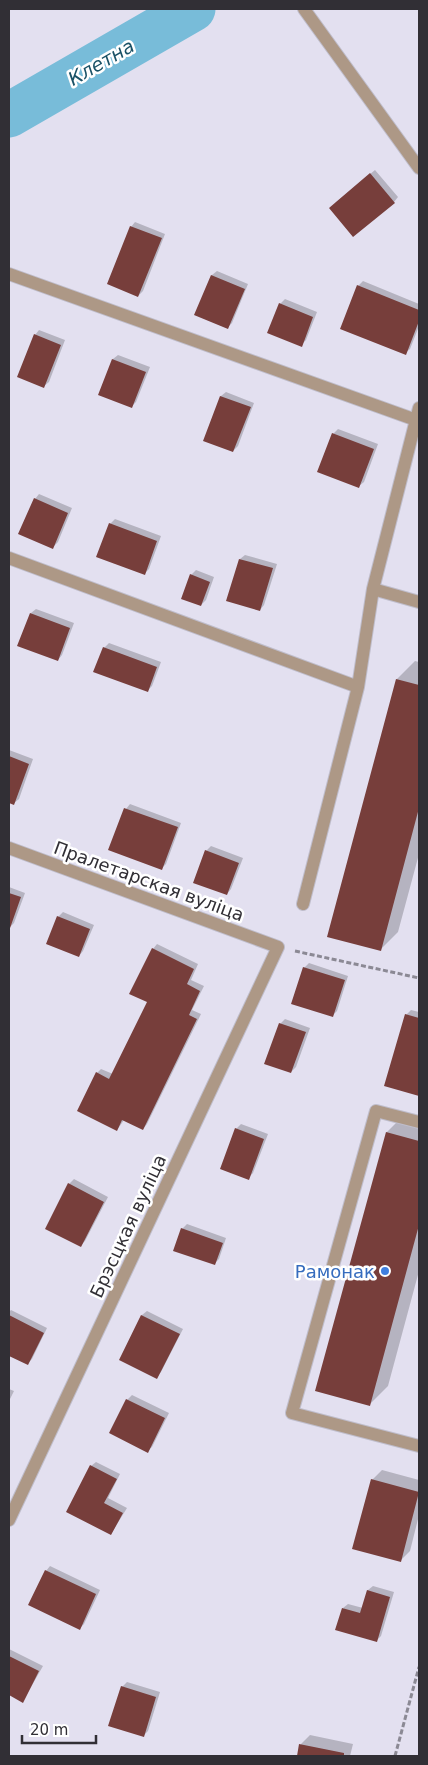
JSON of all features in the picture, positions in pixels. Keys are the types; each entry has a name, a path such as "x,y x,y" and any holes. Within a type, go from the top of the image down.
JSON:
{"street":[{"path":"306,12 419,168"},
{"path":"9,274 418,414 373,589 358,687 303,904"},
{"path":"9,558 358,687"},
{"path":"373,589 419,602"},
{"name":"Пралетарская вуліца","path":"9,848 278,947"},
{"name":"Брэсцкая вуліца","path":"9,1520 278,947"},
{"path":"419,1122 376,1111 292,1413 419,1446"}],"path":[{"path":"278,947 419,978"},
{"path":"395,1756 419,1667"}],"building":[{"path":"370,173 395,203 353,237 329,208"},
{"path":"130,226 162,238 138,297 107,284"},
{"path":"211,275 245,289 228,329 194,315"},
{"path":"357,285 419,310 419,321 406,355 340,329"},
{"path":"279,303 313,317 302,347 267,333"},
{"path":"34,334 61,345 44,388 17,377"},
{"path":"112,359 146,372 132,408 98,395"},
{"path":"220,396 251,407 233,452 203,441"},
{"path":"332,433 374,449 359,488 317,472"},
{"path":"34,498 68,513 53,549 18,534"},
{"path":"109,523 157,541 145,575 96,557"},
{"path":"239,559 273,568 260,611 226,601"},
{"path":"190,574 210,582 201,606 181,599"},
{"path":"30,613 70,628 58,661 17,646"},
{"path":"103,647 157,667 148,692 93,672"},
{"path":"396,679 419,685 419,808 381,951 327,937"},
{"path":"9,756 29,764 14,805 9,803"},
{"path":"124,808 178,827 162,870 108,850"},
{"path":"205,850 239,863 227,895 193,883"},
{"path":"9,893 21,897 9,931"},
{"path":"57,916 90,929 79,957 46,944"},
{"path":"152,948 194,969 187,984 200,991 189,1015 197,1019 143,1130 122,1120 117,1131 77,1111 96,1072 109,1079 147,1002 129,994"},
{"path":"303,967 345,980 333,1017 291,1004"},
{"path":"405,1014 419,1018 419,1096 384,1086"},
{"path":"279,1023 306,1032 291,1073 264,1064"},
{"path":"235,1128 264,1139 249,1180 220,1169"},
{"path":"386,1132 419,1141 419,1225 370,1406 315,1391"},
{"path":"68,1183 104,1202 81,1247 45,1229"},
{"path":"181,1228 223,1243 215,1265 173,1251"},
{"path":"9,1315 44,1333 28,1365 9,1356"},
{"path":"141,1315 180,1334 157,1379 119,1360"},
{"path":"126,1399 165,1418 148,1453 109,1433"},
{"path":"90,1465 117,1479 104,1503 123,1513 111,1535 66,1512"},
{"path":"371,1479 419,1492 401,1562 352,1549"},
{"path":"45,1570 96,1594 80,1630 28,1605"},
{"path":"367,1590 390,1597 377,1642 335,1630 342,1608 360,1613"},
{"path":"9,1656 39,1671 23,1703 9,1695"},
{"path":"121,1686 156,1697 144,1737 108,1726"},
{"path":"299,1744 344,1753 344,1756 297,1756"}],"waterway":[{"name":"Клетна","path":"9,115 193,9"}],"place":[{"name":"Рамонак","path":"385,1271"}]}
